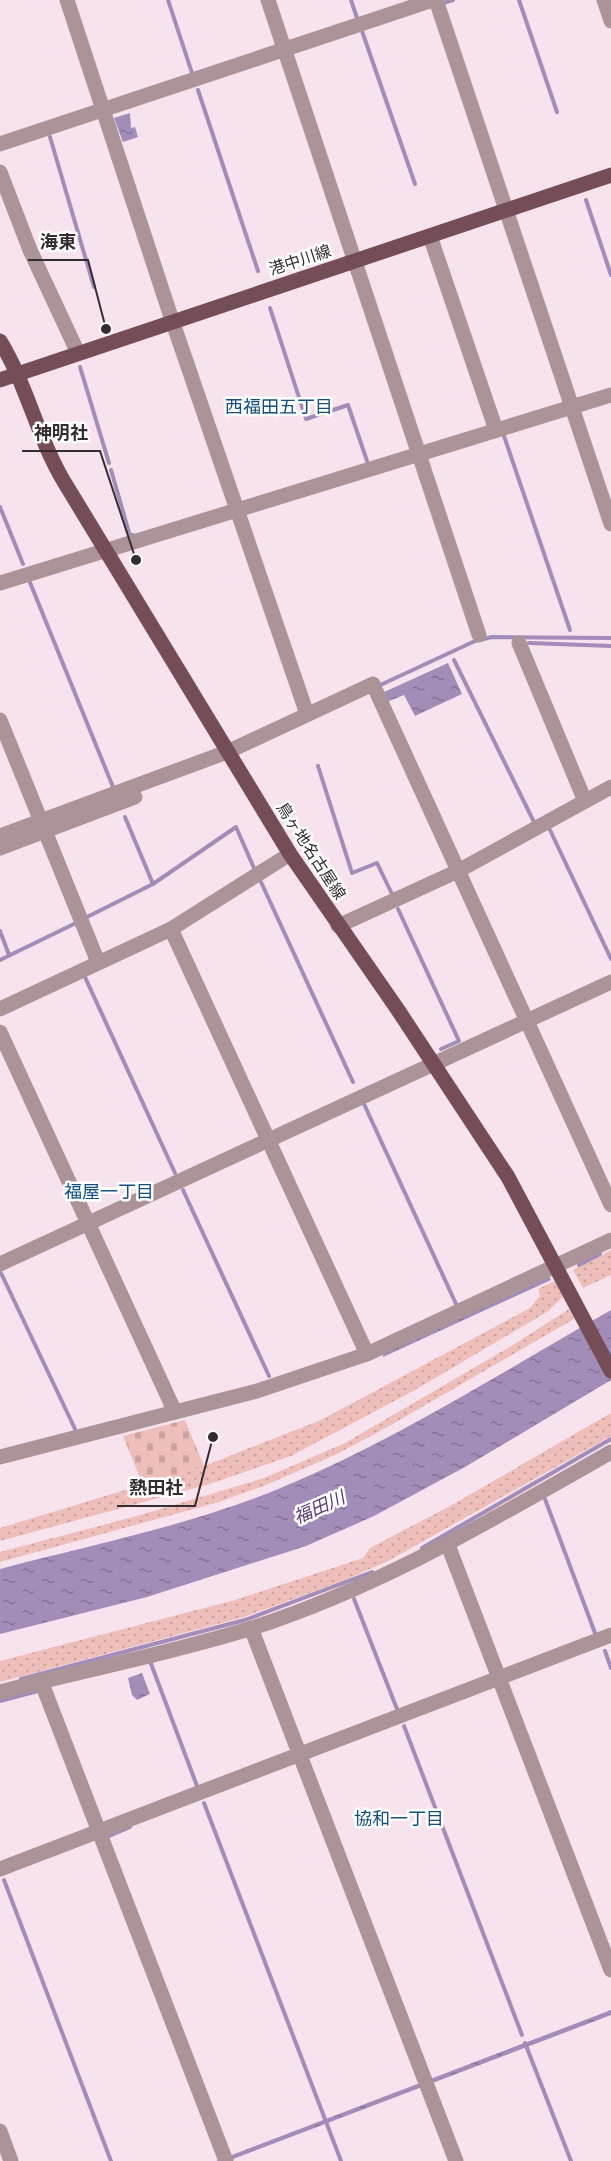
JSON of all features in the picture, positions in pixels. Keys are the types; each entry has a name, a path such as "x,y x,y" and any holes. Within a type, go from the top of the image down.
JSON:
{"main road":[{"name":"港中川線","path":"0,380 172,320 611,175"},
{"name":"鳥ヶ地名古屋線","path":"0,341 18,373 48,451 104,549 290,854 508,1177 611,1371"}],"street":[{"path":"67,0 172,320 307,714"},
{"path":"268,0 479,635"},
{"path":"0,144 434,0 611,524"},
{"path":"604,0 611,21"},
{"path":"0,172 30,250 78,353"},
{"path":"430,236 496,430"},
{"path":"0,583 104,549 611,395"},
{"path":"519,643 585,801"},
{"path":"0,848 43,826 229,756 307,714 374,688 611,1205"},
{"path":"0,720 98,962"},
{"path":"338,926 458,871 611,787"},
{"path":"0,836 43,826"},
{"path":"0,1009 171,929 290,854"},
{"path":"171,929 367,1354"},
{"path":"0,1264 611,982"},
{"path":"0,1032 175,1412"},
{"path":"0,1457 257,1391 367,1354 611,1240"},
{"path":"0,1692 251,1628 384,1576 448,1545 611,1452"},
{"path":"448,1545 611,1970"},
{"path":"251,1628 456,2161"},
{"path":"0,1869 611,1635"},
{"path":"41,1681 225,2159"},
{"path":"0,2132 12,2161"}],"green space":[{"path":"611,1250 611,1275 583,1288 573,1270"},
{"path":"555,1281 563,1297 547,1312 415,1390 291,1456 210,1484 0,1541 0,1528 204,1466 321,1420 530,1308 540,1296 538,1289"},
{"path":"569,1309 574,1319 337,1454 266,1485 219,1502 0,1562 0,1552 137,1516 264,1478 345,1443 513,1345"},
{"path":"611,1413 611,1436 388,1561 345,1580 244,1617 0,1682 0,1661 235,1600 363,1558 370,1548 452,1505"},
{"path":"185,1420 204,1466 143,1485 123,1436"}],"water":[{"path":"130,113 131,128 135,127 138,137 123,142 114,118"},
{"path":"448,663 462,694 415,716 404,695 387,702 382,693"},
{"path":"549,1276 551,1280 383,1357 383,1354"},
{"name":"福田川","path":"611,1310 611,1380 465,1467 374,1516 306,1546 147,1597 0,1634 0,1569 179,1523 283,1487 368,1448 409,1426"},
{"path":"142,1673 150,1694 137,1700 132,1695 128,1678"},
{"path":"611,2010 611,2015 228,2161 216,2161"}],"waterway":[{"path":"168,0 192,73"},
{"path":"351,0 357,18"},
{"path":"443,3 453,0"},
{"path":"519,0 557,112"},
{"path":"362,31 415,184"},
{"path":"198,90 258,271"},
{"path":"50,137 94,287"},
{"path":"586,200 611,275"},
{"path":"270,308 306,419 348,405 367,461"},
{"path":"80,367 109,463"},
{"path":"504,436 570,630"},
{"path":"111,470 130,536 133,535"},
{"path":"0,507 23,564"},
{"path":"29,580 113,787"},
{"path":"376,687 475,641 492,637 611,638"},
{"path":"529,643 611,646"},
{"path":"454,660 534,822"},
{"path":"318,766 352,873 377,863 392,894"},
{"path":"125,817 153,884"},
{"path":"87,917 153,884 236,827 254,868"},
{"path":"550,830 611,959"},
{"path":"261,882 353,1082"},
{"path":"398,909 459,1041 441,1049"},
{"path":"0,960 76,923"},
{"path":"0,931 9,955"},
{"path":"84,975 175,1173"},
{"path":"364,1104 457,1306"},
{"path":"183,1190 269,1376"},
{"path":"579,1265 600,1254"},
{"path":"1,1273 76,1431"},
{"path":"422,1548 611,1439"},
{"path":"545,1499 595,1633"},
{"path":"21,1679 245,1620 372,1572"},
{"path":"354,1599 397,1709"},
{"path":"605,1651 611,1668"},
{"path":"150,1661 197,1786"},
{"path":"0,1701 38,1691"},
{"path":"404,1726 522,2035"},
{"path":"204,1803 341,2161"},
{"path":"109,1836 130,1827"},
{"path":"4,1880 111,2161"},
{"path":"525,2043 571,2161"}],"place":[{"name":"海東","path":"106,329"},
{"name":"神明社","path":"136,560"},
{"name":"熱田社","path":"213,1437"}],"district":[{"name":"西福田五丁目","path":"279,406"},
{"name":"福屋一丁目","path":"109,1191"},
{"name":"協和一丁目","path":"399,1818"}]}
